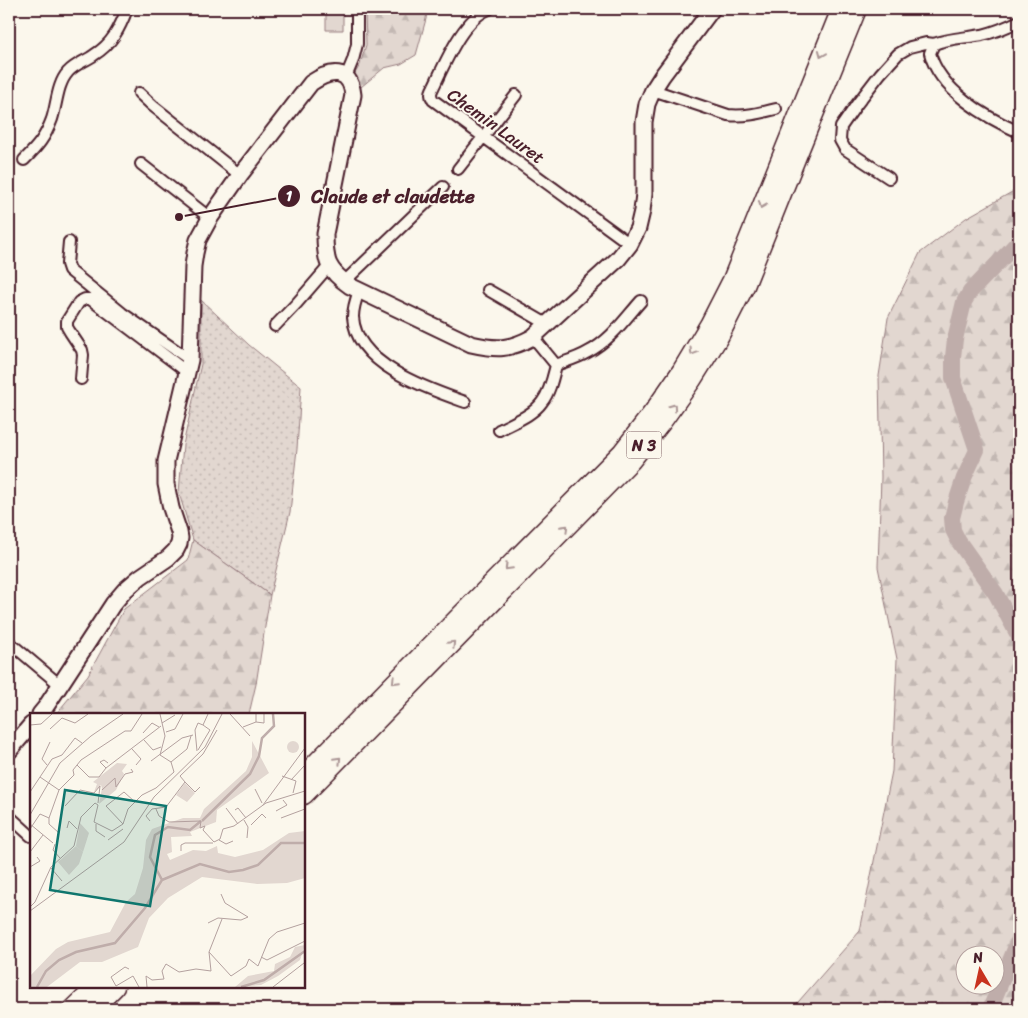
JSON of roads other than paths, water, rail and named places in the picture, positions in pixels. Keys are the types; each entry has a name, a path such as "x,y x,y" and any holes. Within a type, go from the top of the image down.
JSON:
{"highway":[{"name":"N 3","path":"305,774 622,452 653,412 682,370 709,325 732,280 841,9"},
{"name":"N 3","path":"305,794 631,461 692,380 719,337 745,286 857,9"},
{"path":"74,1009 95,988"},
{"path":"94,1009 114,988"}],"main road":[{"path":"41,713 113,604 140,577 168,558 179,544 179,532 166,484 166,461 188,366 193,266 198,240 210,218 240,175 312,83 326,74 340,74 350,82 353,94 325,234 325,250 329,266 344,282 471,344 501,348 518,345 533,337 618,259 630,244 638,228 642,211 644,194 644,122 647,104 662,76 709,10"},
{"path":"9,752 30,726"}],"street":[{"path":"24,160 39,145 46,133 60,86 68,72 93,56 112,40 127,9"},
{"path":"346,77 354,60 357,44 358,9"},
{"name":"Chemin Lauret","path":"489,9 477,17 455,42 431,93 433,100 630,244"},
{"path":"889,178 845,149 840,140 841,127 880,74 898,54 910,47 982,35 1019,21"},
{"path":"934,44 930,53 931,58 937,71 950,87 975,108 1019,132"},
{"path":"653,90 728,115 750,115 776,109"},
{"path":"139,93 240,175"},
{"path":"458,169 516,95"},
{"path":"141,164 210,218"},
{"path":"344,282 443,188"},
{"path":"69,242 67,264 69,270 188,366"},
{"path":"275,326 329,266"},
{"path":"359,290 353,317 357,332 374,358 424,387 465,402"},
{"path":"488,290 547,324"},
{"path":"80,379 82,350 67,327 67,322 79,302 85,299 90,299 188,366"},
{"path":"556,365 589,352 603,342 641,301"},
{"path":"533,337 556,365"},
{"path":"500,430 519,420 542,402 556,365"},
{"path":"9,642 60,685"},
{"path":"9,816 30,835"}],"waterway":[{"path":"1019,241 970,292 964,302 955,339 953,378 977,450 964,478 952,518 953,530 959,542 996,594 1019,637"},
{"path":"990,1009 1019,939"}],"place":[{"name":"Claude et claudette","path":"179,217"}]}
